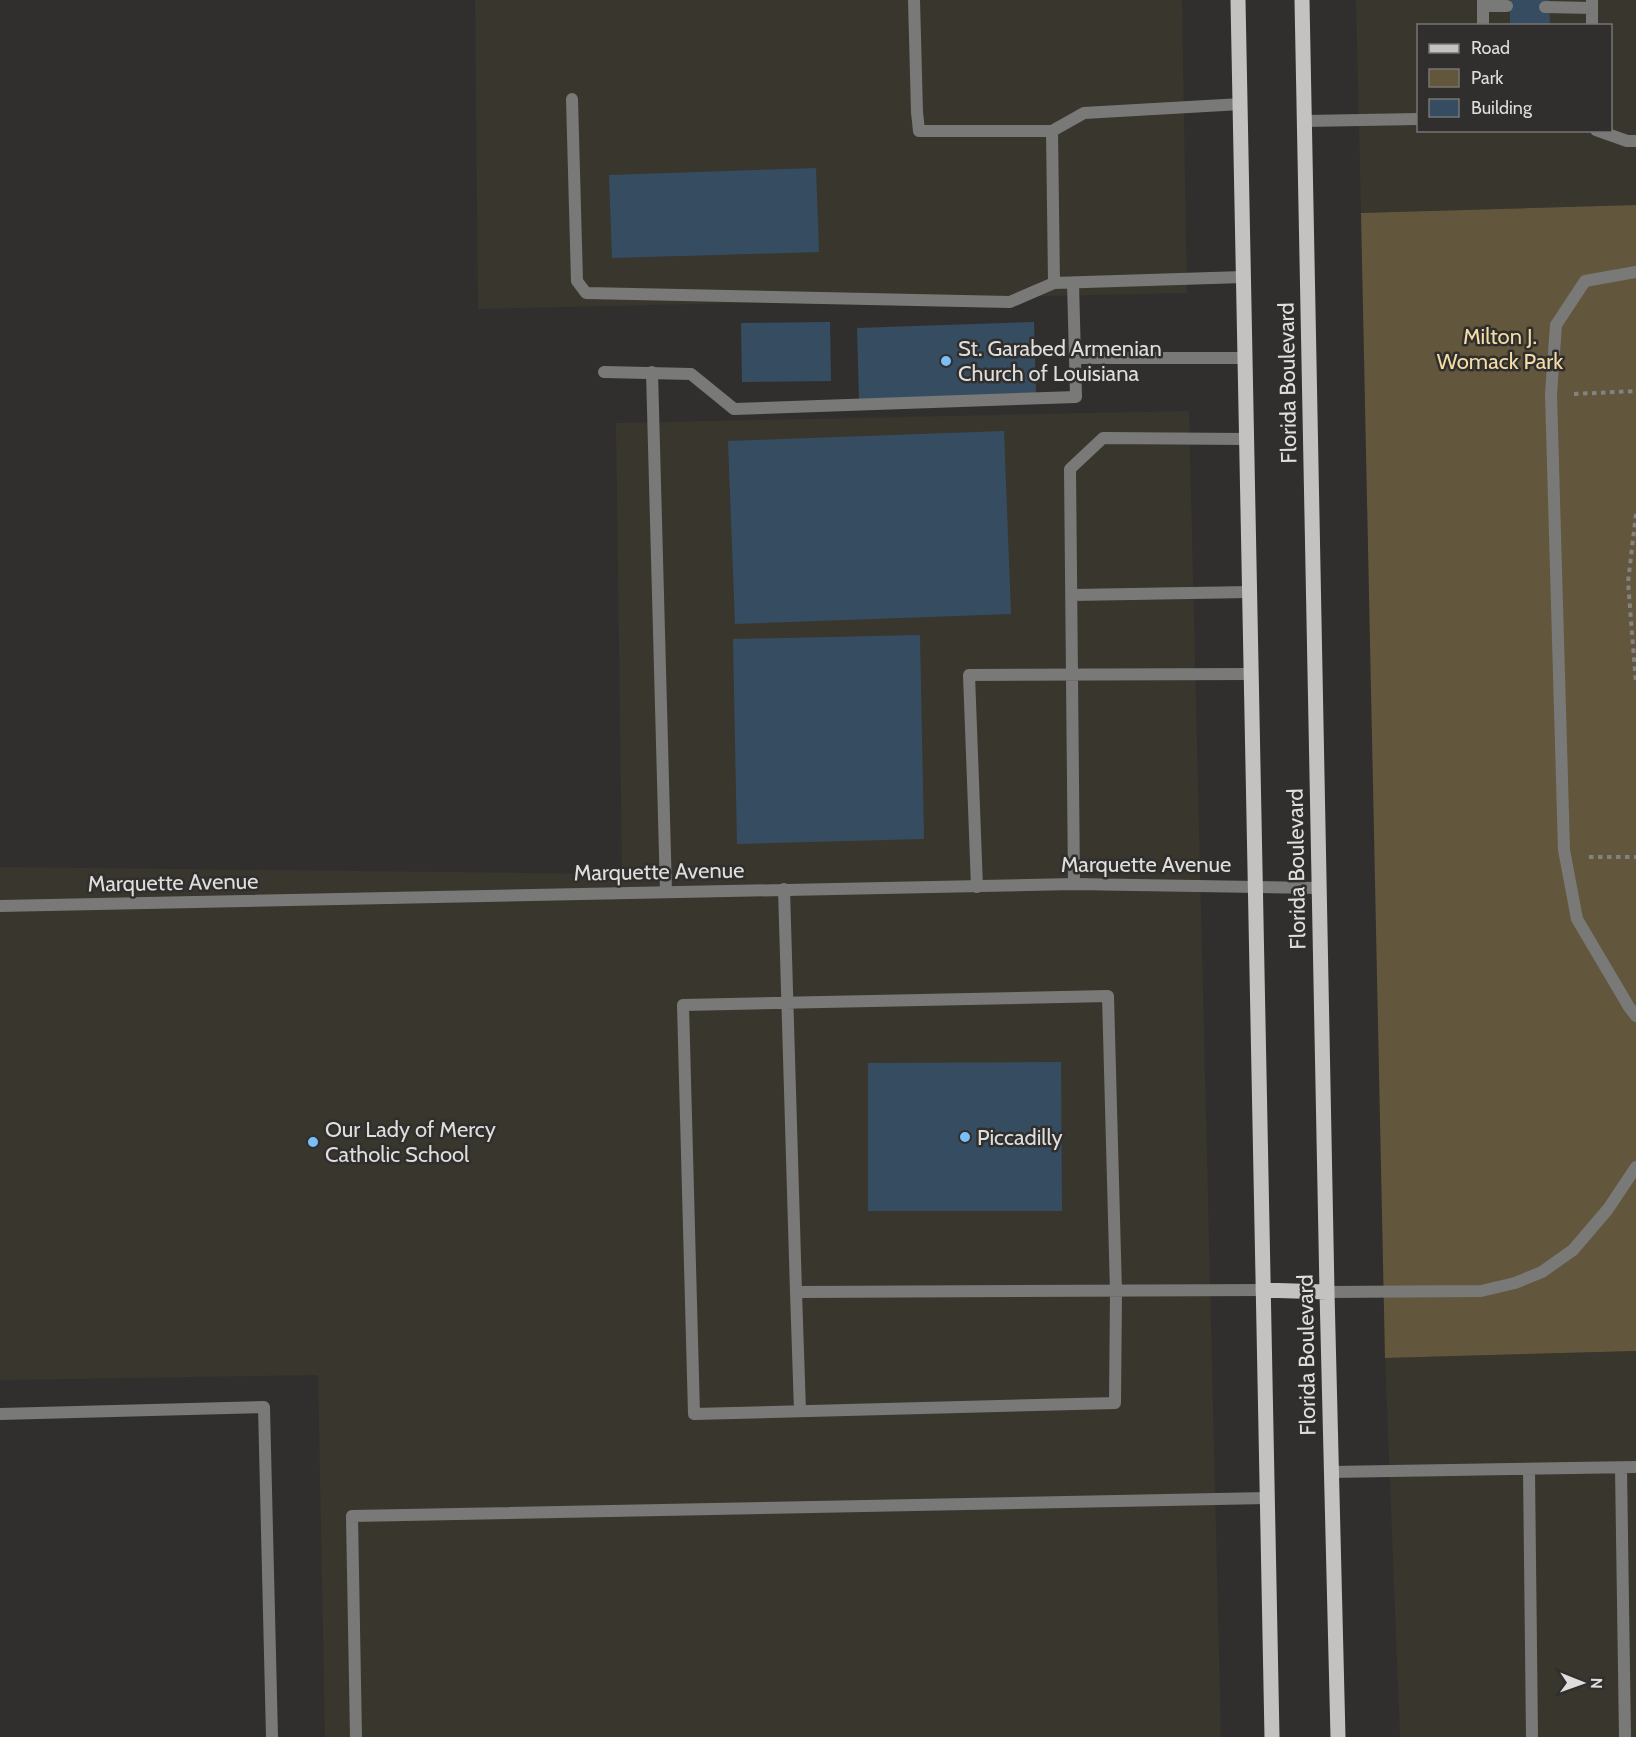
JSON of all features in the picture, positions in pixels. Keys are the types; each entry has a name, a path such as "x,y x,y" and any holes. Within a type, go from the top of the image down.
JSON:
{"main road":[{"name":"Florida Boulevard","path":"1238,0 1272,1737"},
{"name":"Florida Boulevard","path":"1302,0 1338,1737"},
{"path":"1263,1290 1327,1292"}],"street":[{"path":"914,0 919,131 1052,131 1084,113 1241,104"},
{"path":"1483,24 1483,3 1507,6"},
{"path":"1545,7 1592,4 1592,24"},
{"path":"572,99 577,281 586,292 1010,302 1054,283 1243,277"},
{"path":"1305,121 1417,118"},
{"path":"1052,131 1054,283"},
{"path":"1602,132 1627,141 1636,141"},
{"path":"1636,272 1585,281 1556,325 1551,394 1566,857 1577,919 1636,1016"},
{"path":"604,372 692,374 734,409 1076,397 1073,283"},
{"path":"1075,358 1244,358"},
{"path":"652,372 666,892"},
{"path":"1074,884 1070,469 1103,438 1246,439"},
{"path":"1072,595 1250,592"},
{"path":"977,887 969,675 1251,674"},
{"name":"Marquette Avenue","path":"0,906 1074,884 1319,888"},
{"path":"784,889 800,1411"},
{"path":"1108,996 1116,1292 1115,1403 694,1414 683,1005 1108,996"},
{"path":"1327,1292 1481,1291 1515,1283 1542,1272 1573,1250 1608,1209 1636,1167"},
{"path":"796,1292 1263,1290"},
{"path":"0,1414 264,1407 272,1737"},
{"path":"1331,1472 1636,1467"},
{"path":"1621,1468 1625,1737"},
{"path":"1529,1470 1532,1737"},
{"path":"356,1737 352,1516 1267,1498"}],"path":[{"path":"1551,394 1636,391"},
{"path":"1636,514 1628,582 1636,684"},
{"path":"1566,857 1636,857"}],"shaded area":[{"path":"475,0 1182,0 1187,293 478,309"},
{"path":"1356,0 1636,0 1636,205 1361,213"},
{"path":"1189,411 1221,1737 325,1737 318,1375 0,1380 0,867 622,874 616,423"},
{"path":"1636,1351 1636,1737 1400,1737 1385,1358"}],"green space":[{"name":"Milton J. Womack Park","path":"1636,205 1636,1351 1385,1358 1361,213"}],"building":[{"path":"1510,0 1549,0 1550,24 1510,24"},
{"path":"816,168 819,252 612,258 609,175"},
{"path":"830,322 831,381 742,382 741,323"},
{"name":"St. Garabed Armenian Church of Louisiana","path":"1034,322 1036,394 859,400 857,328"},
{"path":"1004,431 1011,614 735,624 728,441"},
{"path":"920,635 924,839 737,844 733,639"},
{"name":"Piccadilly","path":"1061,1062 1062,1211 868,1211 868,1063"}],"place":[{"name":"St. Garabed Armenian Church of Louisiana","path":"946,361"},
{"name":"Piccadilly","path":"965,1137"},
{"name":"Our Lady of Mercy Catholic School","path":"313,1142"}]}
